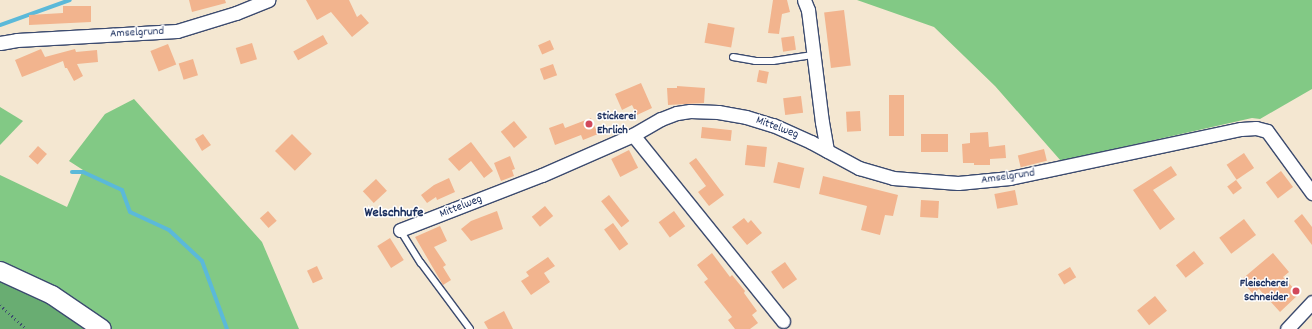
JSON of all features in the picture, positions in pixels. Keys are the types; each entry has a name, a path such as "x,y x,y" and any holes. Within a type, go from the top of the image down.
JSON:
{"main road":[{"path":"0,271 52,295 102,329"}],"street":[{"name":"Amselgrund","path":"0,43 17,40 177,31 236,13 268,0"},
{"path":"804,0 808,10 827,151"},
{"name":"Mittelweg","path":"400,230 542,175 633,135 677,113 690,111 718,112 746,117 792,132 827,151"},
{"name":"Amselgrund","path":"827,151 859,168 893,178 958,182 1010,178 1242,129 1256,128 1267,131 1312,193"},
{"path":"633,135 783,321"},
{"path":"1287,329 1312,302"}],"lane":[{"path":"733,58 755,61 773,61 813,55"},
{"name":"Mittelweg","path":"400,230 421,262 470,329"}],"path":[{"path":"0,305 27,329"}],"green space":[{"path":"857,0 1312,0 1312,89 1260,119 1252,118 1061,161 995,86 934,27"},
{"path":"134,99 262,242 299,329 112,329 74,298 33,276 0,262 0,175 67,207 83,170 69,161 105,114"},
{"path":"0,107 23,121 0,145"},
{"path":"0,279 27,290 75,317 87,329 0,329"}],"building":[{"path":"189,0 225,0 226,3 192,12"},
{"path":"306,0 349,0 357,17 361,14 369,23 352,37 331,12 317,20"},
{"path":"773,0 787,0 790,12 782,14 779,34 768,33"},
{"path":"63,6 91,6 91,22 29,25 29,15 63,13"},
{"path":"844,10 851,66 831,68 824,12"},
{"path":"708,23 735,28 731,47 705,43"},
{"path":"323,35 328,44 298,60 293,51"},
{"path":"794,36 796,50 783,52 781,38"},
{"path":"550,40 554,49 542,54 538,45"},
{"path":"252,43 257,59 241,64 236,48"},
{"path":"168,44 176,64 159,72 150,51"},
{"path":"41,49 45,57 75,49 76,52 97,50 98,62 77,64 83,76 74,81 67,68 65,68 63,61 22,77 15,60"},
{"path":"193,59 198,75 184,80 179,63"},
{"path":"553,64 557,75 544,80 540,69"},
{"path":"759,70 769,72 767,84 757,82"},
{"path":"641,83 652,108 637,115 632,105 622,110 615,94"},
{"path":"677,86 705,88 704,103 668,105 667,88 677,88"},
{"path":"889,95 904,95 904,136 889,136"},
{"path":"801,96 803,113 785,115 783,98"},
{"path":"860,111 861,131 847,132 846,112"},
{"path":"591,118 598,134 583,140 581,135 555,145 549,128 563,123 565,128"},
{"path":"514,121 527,137 514,148 501,132"},
{"path":"702,127 732,130 731,141 701,138"},
{"path":"988,132 989,147 1005,145 1006,158 990,159 990,165 963,163 962,144 970,143 970,133"},
{"path":"203,134 211,145 202,151 195,139"},
{"path":"292,134 312,154 295,171 275,151"},
{"path":"921,134 948,134 948,152 921,152"},
{"path":"471,142 493,171 484,178 471,161 459,171 448,159"},
{"path":"747,145 767,147 765,167 745,165"},
{"path":"38,146 47,154 38,164 29,156"},
{"path":"1044,149 1047,161 1021,167 1018,156"},
{"path":"629,150 638,168 620,177 611,159"},
{"path":"1244,153 1254,168 1237,180 1227,165"},
{"path":"510,156 515,169 512,170 514,176 501,181 494,163"},
{"path":"696,158 724,195 709,206 698,192 706,186 689,163"},
{"path":"778,162 804,168 800,189 773,182"},
{"path":"1171,166 1177,175 1153,190 1175,219 1160,230 1133,190"},
{"path":"1281,171 1293,187 1278,198 1266,182"},
{"path":"823,176 898,195 893,216 885,215 880,235 861,230 867,206 819,194"},
{"path":"449,178 455,192 437,200 436,197 427,203 421,195 434,185"},
{"path":"376,179 387,191 374,203 363,191"},
{"path":"1236,180 1242,188 1233,195 1227,187"},
{"path":"1015,190 1018,205 997,209 994,194"},
{"path":"609,195 629,221 621,227 601,201"},
{"path":"921,200 939,201 938,218 920,217"},
{"path":"545,206 553,216 540,227 532,217"},
{"path":"268,211 277,221 269,228 260,218"},
{"path":"497,211 503,229 471,241 461,229 471,221"},
{"path":"674,211 685,226 670,238 659,222"},
{"path":"1302,214 1312,227 1312,245 1294,221"},
{"path":"744,218 748,223 751,220 762,233 747,245 732,227"},
{"path":"1244,219 1256,235 1231,254 1219,238"},
{"path":"613,223 628,244 619,251 604,229"},
{"path":"440,226 447,241 434,247 446,265 443,267 451,280 443,285 415,237"},
{"path":"390,238 404,260 391,268 377,246"},
{"path":"1194,251 1204,264 1186,278 1176,265"},
{"path":"712,253 730,277 732,275 745,291 744,293 757,311 752,315 758,323 750,329 735,329 728,320 732,317 704,282 708,279 697,265"},
{"path":"1273,253 1289,272 1283,277 1299,294 1280,312 1259,289 1253,294 1241,280"},
{"path":"548,257 555,266 544,273 550,282 531,295 521,281 529,276 526,272"},
{"path":"785,262 797,279 783,289 771,272"},
{"path":"317,266 323,279 313,283 307,271"},
{"path":"1070,267 1076,277 1064,284 1058,274"},
{"path":"1155,296 1167,311 1149,325 1137,310"},
{"path":"504,311 513,329 488,329 484,322"}],"waterway":[{"path":"0,25 70,0"},
{"path":"72,172 83,172 122,190 130,212 169,230 202,261 227,329"}],"place":[{"name":"Stickerei Ehrlich","path":"589,124"},
{"name":"Fleischerei Schneider","path":"1296,291"}],"district":[{"name":"Welschhufe","path":"394,213"}]}
